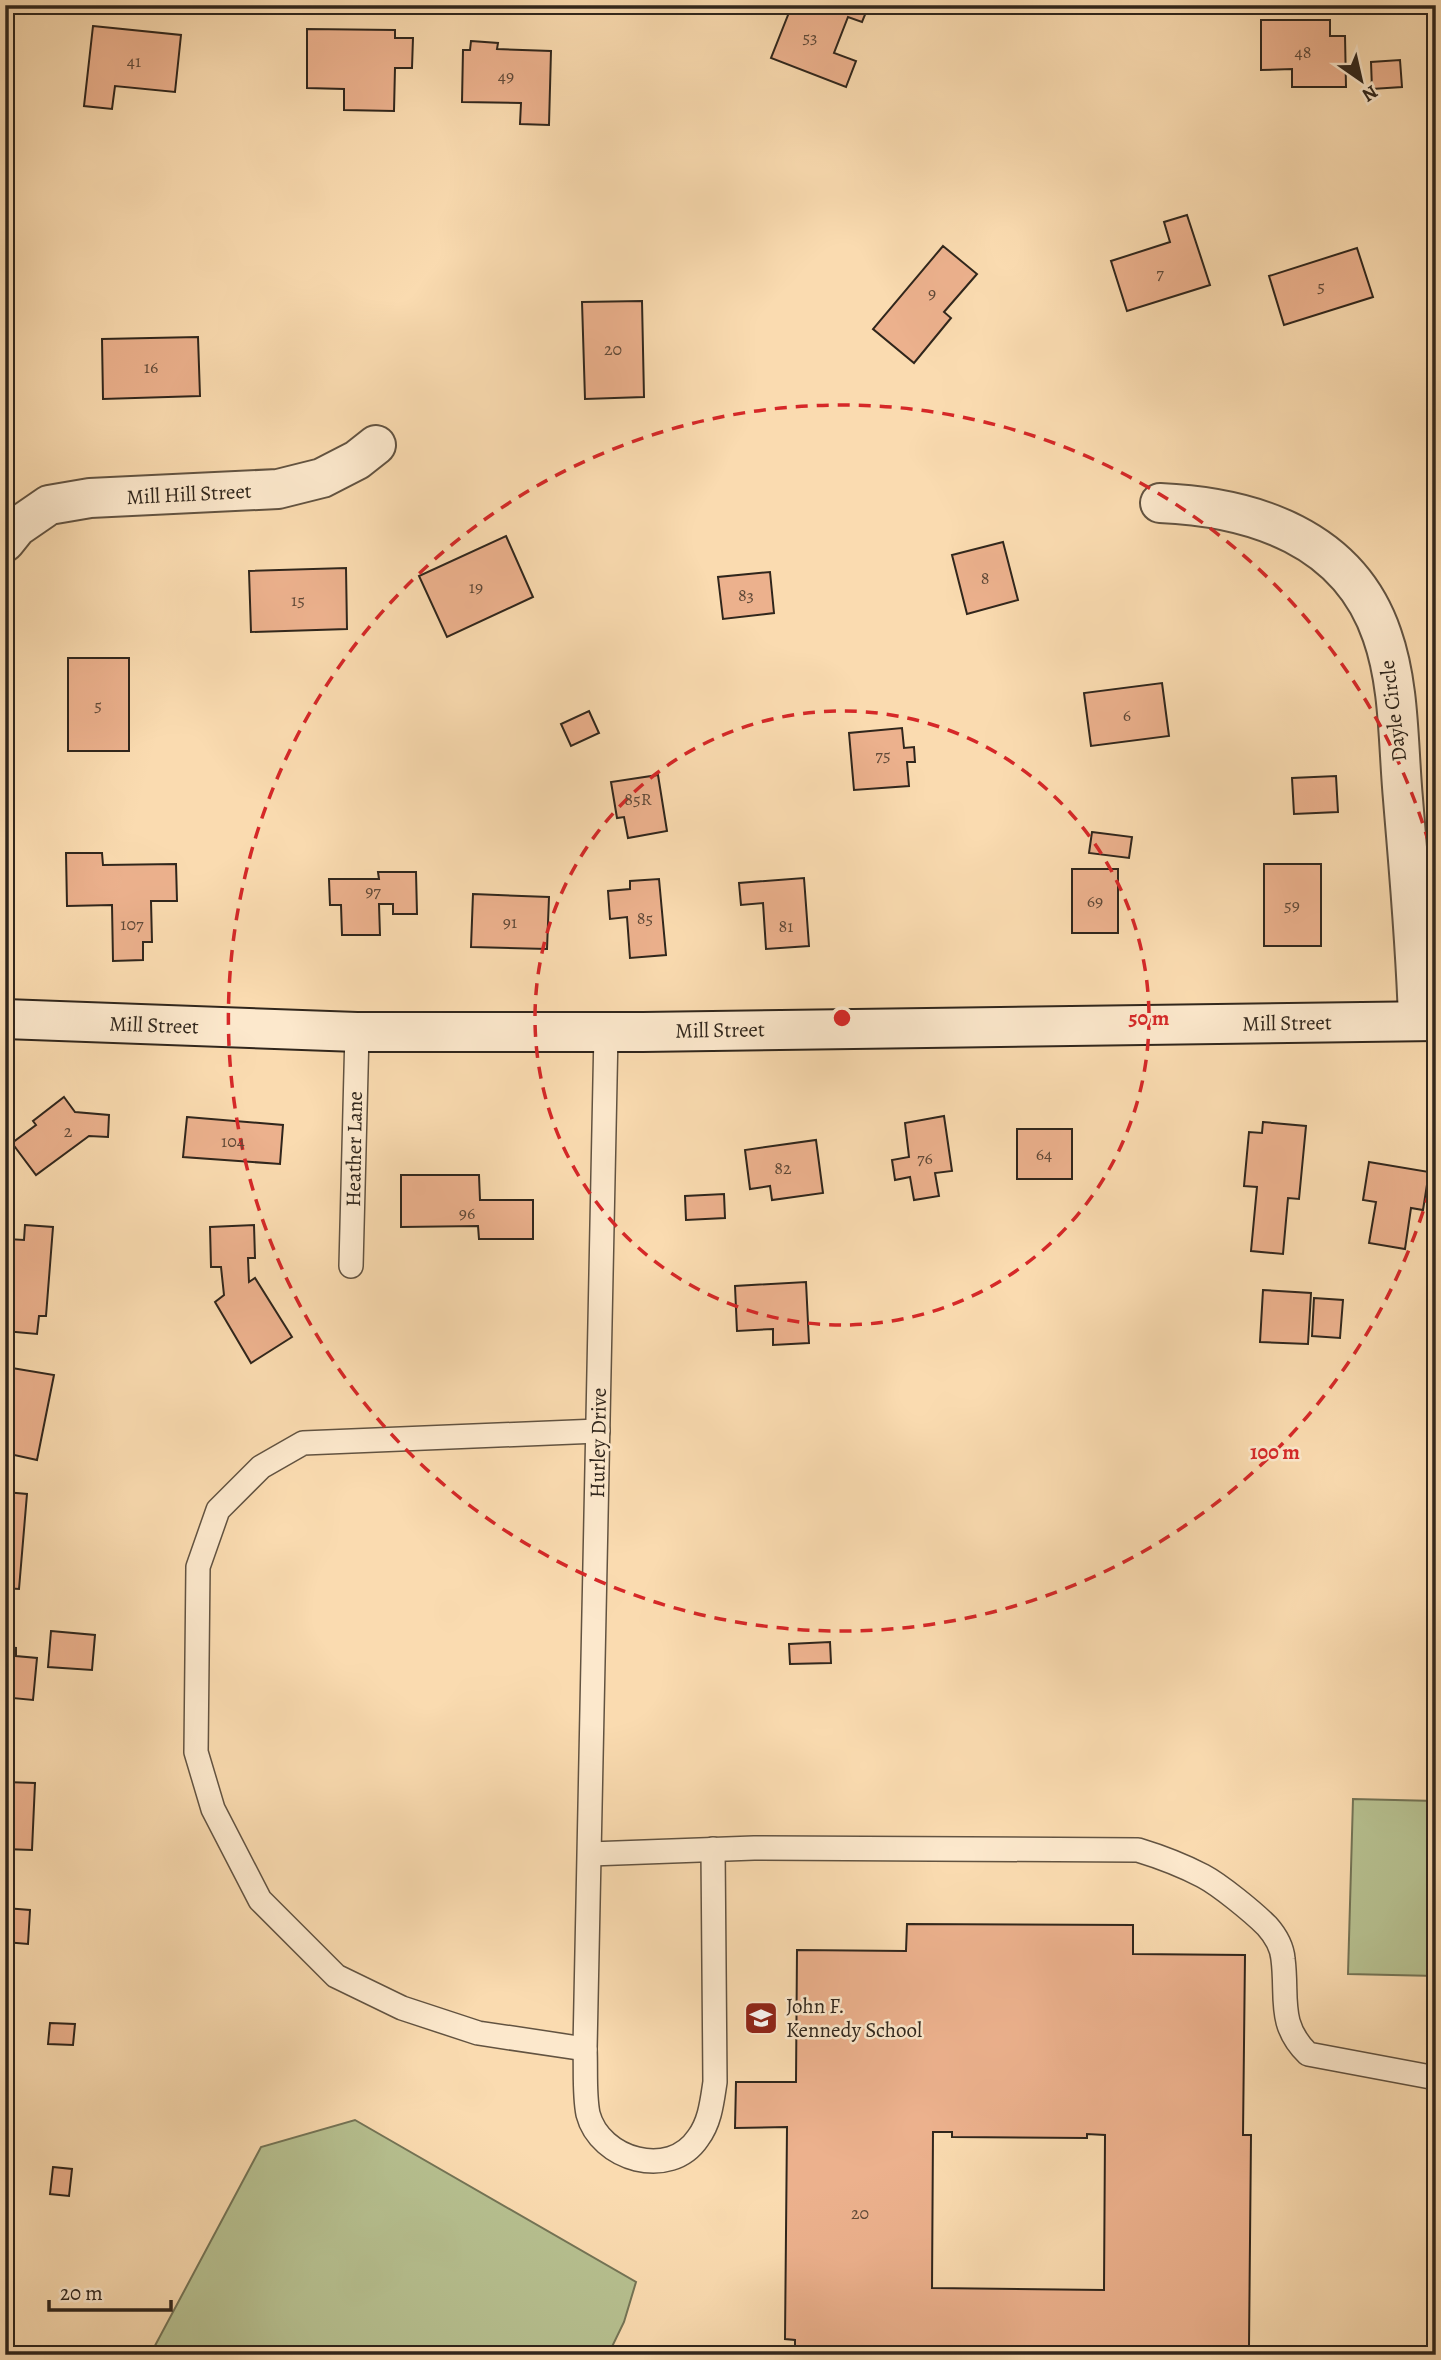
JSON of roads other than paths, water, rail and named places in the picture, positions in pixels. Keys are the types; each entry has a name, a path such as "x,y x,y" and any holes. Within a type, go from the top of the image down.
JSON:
{"street":[{"name":"Mill Hill Street","path":"5,542 17,527 49,506 90,498 278,489 322,478 357,460 376,445"},
{"name":"Dayle Circle","path":"1160,503 1233,511 1290,531 1333,561 1356,587 1374,615 1393,683 1415,953 1427,1021"},
{"name":"Mill Street","path":"5,1019 357,1032 606,1032 1427,1021"}],"lane":[{"name":"Heather Lane","path":"351,1266 357,1032"},
{"name":"Hurley Drive","path":"606,1032 585,2049 589,2115 602,2141 624,2157 652,2162 681,2155 698,2139 710,2113 715,2082 713,1849"},
{"path":"585,2049 478,2033 402,2008 336,1976 260,1900 212,1809 196,1752 198,1567 218,1510 261,1467 303,1443 598,1431"},
{"path":"590,1854 713,1849 1138,1850 1177,1863 1207,1878 1268,1927 1280,1944 1283,1958 1288,2028 1296,2042 1308,2054 1436,2078"}],"place":[{"name":"John F. Kennedy School","path":"761,2018"}]}
